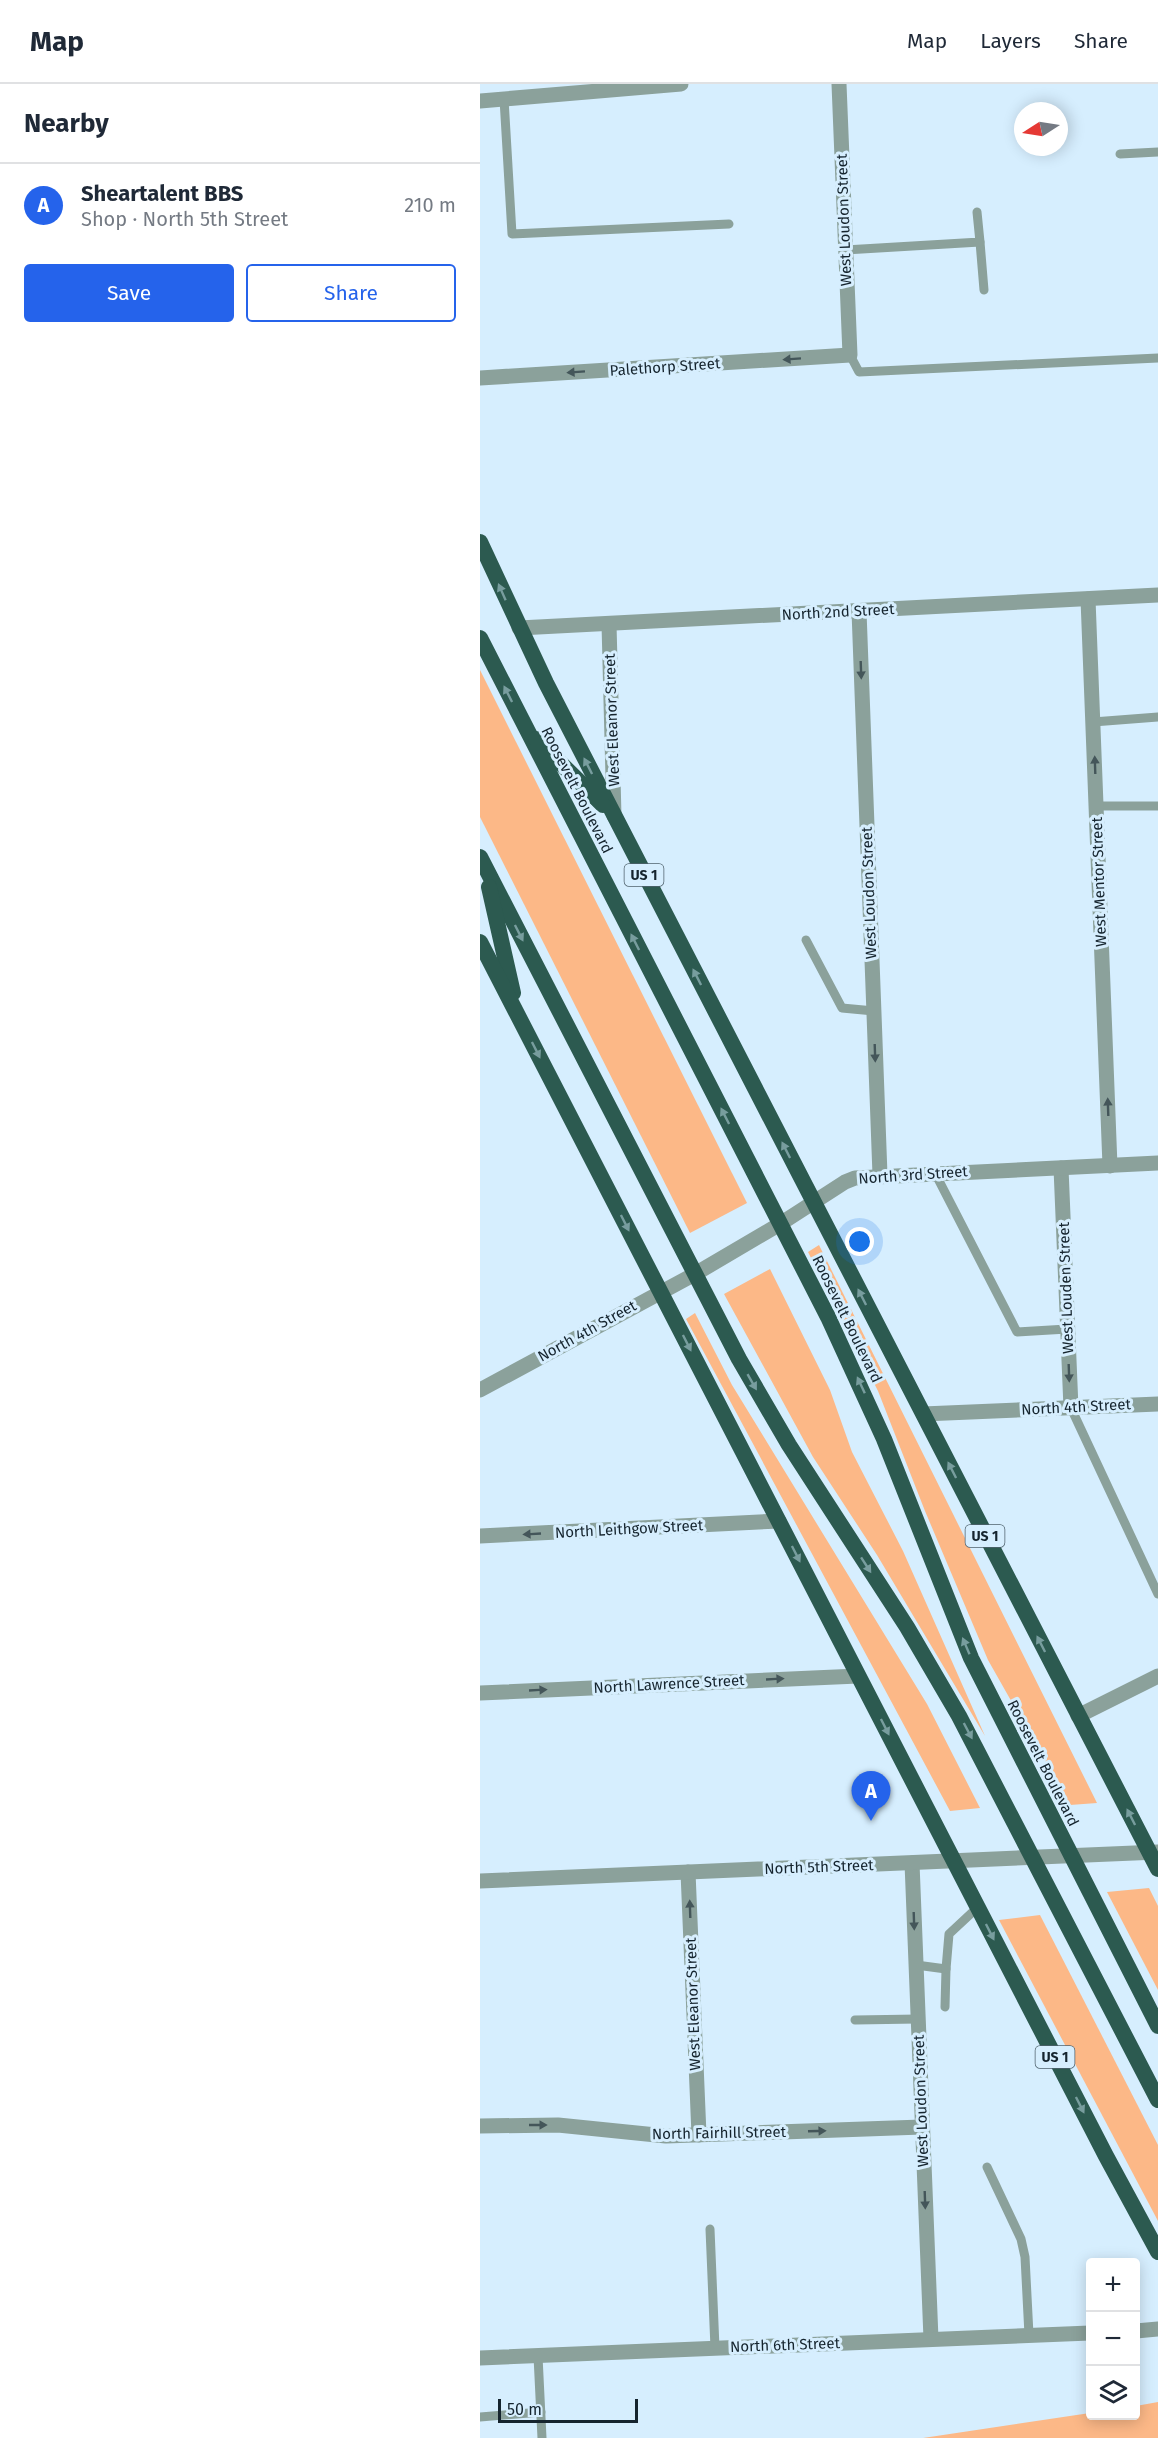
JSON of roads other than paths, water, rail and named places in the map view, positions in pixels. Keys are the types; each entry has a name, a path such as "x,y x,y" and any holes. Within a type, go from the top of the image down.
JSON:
{"highway":[{"name":"Roosevelt Boulevard","path":"481,543 519,628 614,816 1078,1716 1154,1852 1158,1869"},
{"name":"Roosevelt Boulevard","path":"480,638 780,1224 866,1398 971,1658 1158,2026"},
{"path":"525,729 614,816"},
{"path":"482,860 519,1017"},
{"path":"482,860 763,1402 934,1672 1001,1794 1158,2100"},
{"name":"US 1","path":"480,942 1106,2156 1158,2252"}],"street":[{"path":"480,101 681,84"},
{"name":"West Loudon Street","path":"838,84 850,355"},
{"name":"Palethorp Street","path":"480,378 850,355"},
{"name":"North 2nd Street","path":"519,628 1158,595"},
{"name":"West Mentor Street","path":"1088,598 1110,1166"},
{"name":"West Loudon Street","path":"859,611 880,1175"},
{"name":"West Eleanor Street","path":"609,624 614,816"},
{"name":"North 3rd Street","path":"695,1274 855,1178 1158,1163"},
{"name":"West Louden Street","path":"1060,1168 1071,1408"},
{"name":"North 4th Street","path":"480,1390 695,1274"},
{"name":"North 4th Street","path":"923,1414 1158,1404"},
{"name":"North Leithgow Street","path":"480,1536 779,1521"},
{"name":"North Lawrence Street","path":"480,1693 858,1676"},
{"path":"1078,1716 1158,1676"},
{"name":"North 5th Street","path":"480,1881 1154,1852"},
{"name":"West Loudon Street","path":"912,1863 931,2339"},
{"name":"West Eleanor Street","path":"688,1872 699,2135"},
{"name":"North Fairhill Street","path":"480,2126 558,2125 666,2136 922,2127"},
{"path":"1140,2331 1158,2329"},
{"name":"North 6th Street","path":"480,2358 1086,2332"}],"lane":[{"path":"504,99 512,234 729,224"},
{"path":"1120,154 1158,152"},
{"path":"977,212 984,290"},
{"path":"845,250 980,242"},
{"path":"850,355 859,372 1158,358"},
{"path":"1093,722 1158,717"},
{"path":"1096,806 1158,806"},
{"path":"806,940 842,1008 874,1011"},
{"path":"935,1173 1017,1332 1067,1329"},
{"path":"1071,1408 1158,1594"},
{"path":"945,2007 949,1934 978,1907"},
{"path":"916,1965 946,1969"},
{"path":"855,2020 918,2019"},
{"path":"987,2166 1021,2239 1025,2257 1029,2335"},
{"path":"710,2229 715,2348"},
{"path":"538,2356 542,2438"},
{"path":"480,2417 541,2412"}],"place":[{"name":"Sheartalent BBS","path":"871,1821"}]}
